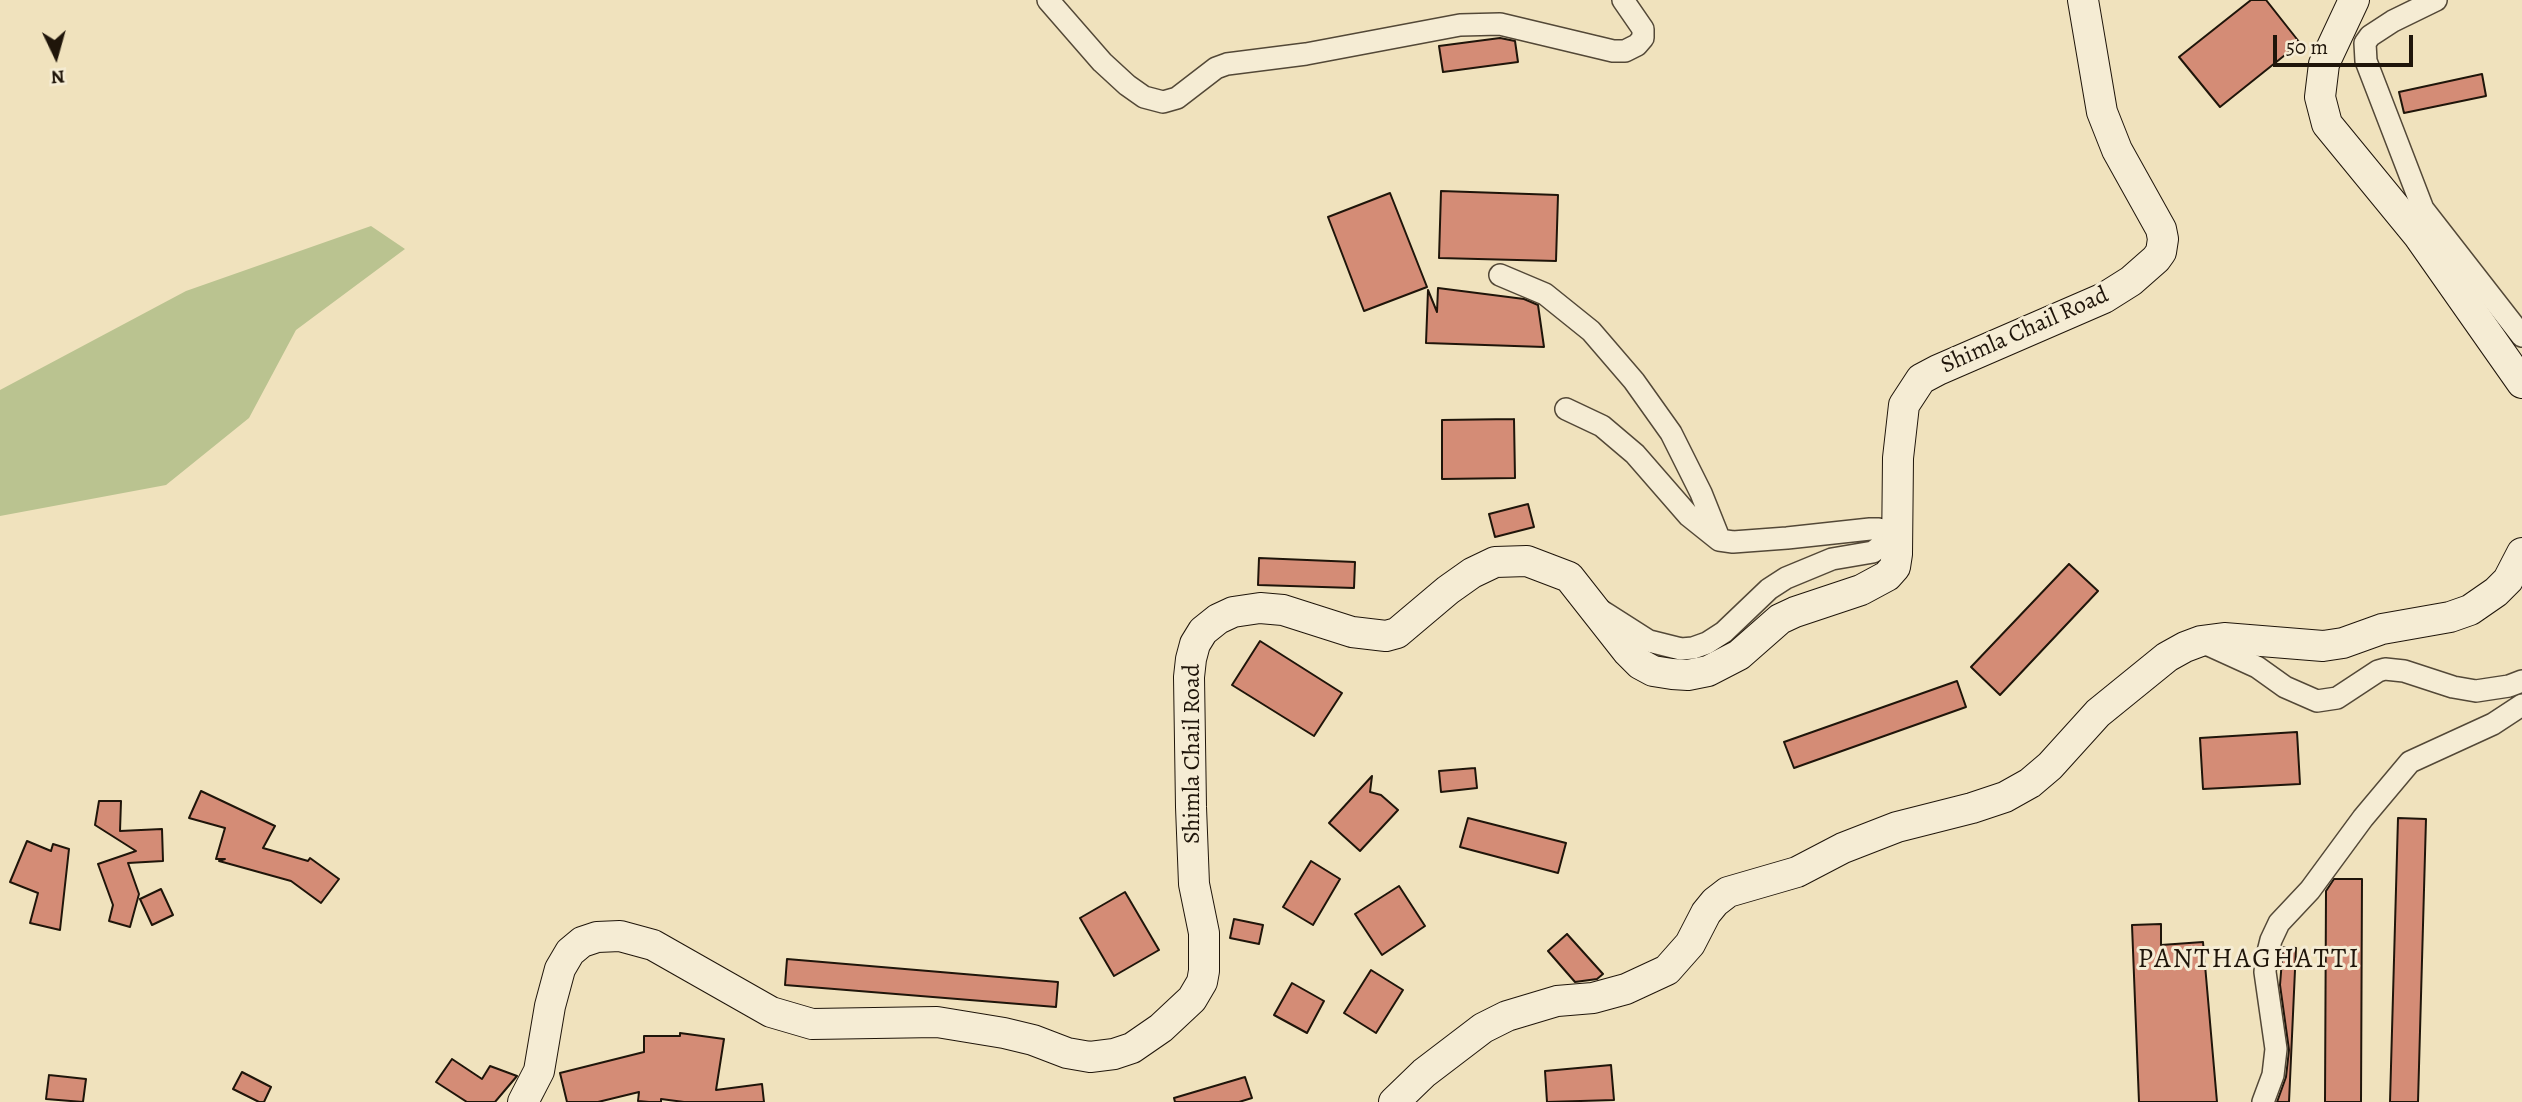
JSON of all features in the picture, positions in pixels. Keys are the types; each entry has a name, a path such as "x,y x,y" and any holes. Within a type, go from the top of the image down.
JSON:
{"main road":[{"name":"Shimla Chail Road","path":"523,1102 539,1070 550,1006 561,969 569,952 582,942 597,937 620,936 653,946 771,1012 812,1024 937,1022 1004,1033 1033,1040 1067,1053 1090,1057 1132,1048 1161,1028 1192,999 1202,982 1204,971 1204,933 1194,884 1189,677 1195,644 1202,631 1217,619 1233,612 1260,608 1283,610 1352,632 1386,636 1397,633 1472,573 1495,562 1514,559 1535,563 1569,577 1640,664 1662,673 1688,675 1708,671 1739,655 1780,619 1795,611 1877,583 1887,576 1895,566 1899,533 1898,458 1904,405 1921,379 2104,298 2131,281 2156,259 2163,246 2161,229 2117,150 2102,112 2083,0"},
{"path":"2354,0 2324,64 2320,97 2327,124 2418,235 2522,383"},
{"path":"1394,1102 1424,1073 1483,1028 1507,1016 1557,1001 1593,998 1626,989 1667,970 1690,944 1706,913 1728,892 1797,872 1843,848 1896,827 2005,797 2030,783 2050,766 2098,713 2167,657 2201,641 2224,638 2309,646 2343,643 2382,629 2451,617 2470,610 2496,592 2508,580 2520,561"}],"street":[{"path":"1048,0 1119,79 1144,97 1163,102 1177,98 1216,68 1227,64 1306,54 1460,25 1500,24 1613,51 1625,51 1637,45 1643,37 1643,29 1623,0"},
{"path":"2436,0 2393,21 2370,36 2365,43 2366,61 2423,209 2522,336"},
{"path":"1500,275 1545,294 1591,331 1634,381 1671,433 1719,540"},
{"path":"1566,409 1602,426 1635,454 1689,516 1719,540 1763,540 1870,529 1879,529 1884,534 1882,545 1873,552 1832,559 1786,578 1769,589 1724,632 1693,648 1681,649 1649,641 1591,604"},
{"path":"2201,641 2257,667 2285,687 2317,701 2337,698 2385,669 2404,671 2453,687 2476,691 2509,686 2522,681"},
{"path":"2263,1102 2273,1074 2276,1049 2265,972 2266,960 2279,923 2310,890 2363,818 2410,762 2473,735 2522,705"}],"green space":[{"path":"371,226 405,249 296,330 249,418 166,485 0,516 0,390 186,291"}],"building":[{"path":"2251,0 2266,0 2300,43 2220,107 2179,57"},
{"path":"1500,38 1515,41 1518,62 1443,72 1439,46"},
{"path":"2482,74 2486,96 2404,113 2399,92"},
{"path":"1441,191 1558,195 1556,261 1439,258"},
{"path":"1390,193 1427,287 1364,311 1328,217"},
{"path":"1438,288 1524,299 1538,305 1544,347 1426,343 1428,290 1437,312"},
{"path":"1514,419 1515,478 1442,479 1442,420"},
{"path":"1528,504 1534,527 1495,537 1489,514"},
{"path":"1259,558 1355,562 1354,588 1258,585"},
{"path":"2069,564 2098,591 2000,695 1971,667"},
{"path":"1260,641 1342,693 1314,736 1232,685"},
{"path":"1957,681 1966,707 1794,768 1784,742"},
{"path":"2297,732 2300,784 2203,789 2200,738"},
{"path":"1475,768 1477,788 1441,792 1439,771"},
{"path":"1372,776 1370,792 1381,795 1398,810 1360,851 1329,823"},
{"path":"201,791 275,826 263,848 308,861 310,858 339,879 321,903 291,881 219,861 225,859 216,859 225,828 189,818"},
{"path":"99,801 121,801 120,831 162,829 163,861 128,863 139,894 130,927 109,921 113,905 98,864 136,851 95,825"},
{"path":"1468,818 1566,843 1558,873 1460,847"},
{"path":"2398,818 2426,819 2418,1102 2390,1102"},
{"path":"27,841 51,851 53,844 69,849 60,930 30,923 38,893 10,882"},
{"path":"1311,861 1340,879 1313,925 1283,907"},
{"path":"2334,879 2362,879 2361,1102 2325,1102 2326,891"},
{"path":"1399,886 1425,926 1382,955 1355,914"},
{"path":"161,889 173,915 152,925 140,899"},
{"path":"1125,892 1159,950 1114,976 1080,918"},
{"path":"1234,919 1263,925 1259,944 1230,938"},
{"path":"2161,924 2161,945 2203,942 2217,1102 2139,1102 2132,925"},
{"path":"1567,934 1603,974 1597,979 1575,982 1548,951"},
{"path":"2283,947 2296,948 2289,1102 2277,1102 2286,1077 2289,1050 2280,985"},
{"path":"787,959 1058,982 1056,1007 785,985"},
{"path":"1371,970 1403,990 1376,1033 1344,1013"},
{"path":"1292,983 1324,1001 1307,1033 1274,1015"},
{"path":"680,1033 724,1039 716,1090 762,1084 764,1102 684,1102 661,1099 661,1102 649,1102 638,1101 639,1092 598,1102 567,1102 560,1073 644,1052 644,1036 680,1036"},
{"path":"452,1059 482,1079 490,1066 517,1076 495,1102 467,1102 436,1082"},
{"path":"1611,1065 1614,1100 1547,1102 1545,1071"},
{"path":"242,1072 271,1087 264,1102 233,1089"},
{"path":"49,1075 86,1079 83,1102 46,1099"},
{"path":"1245,1077 1252,1098 1239,1102 1175,1102 1174,1098"}],"district":[{"name":"PANTHAGHATTI","path":"2249,960"}]}
